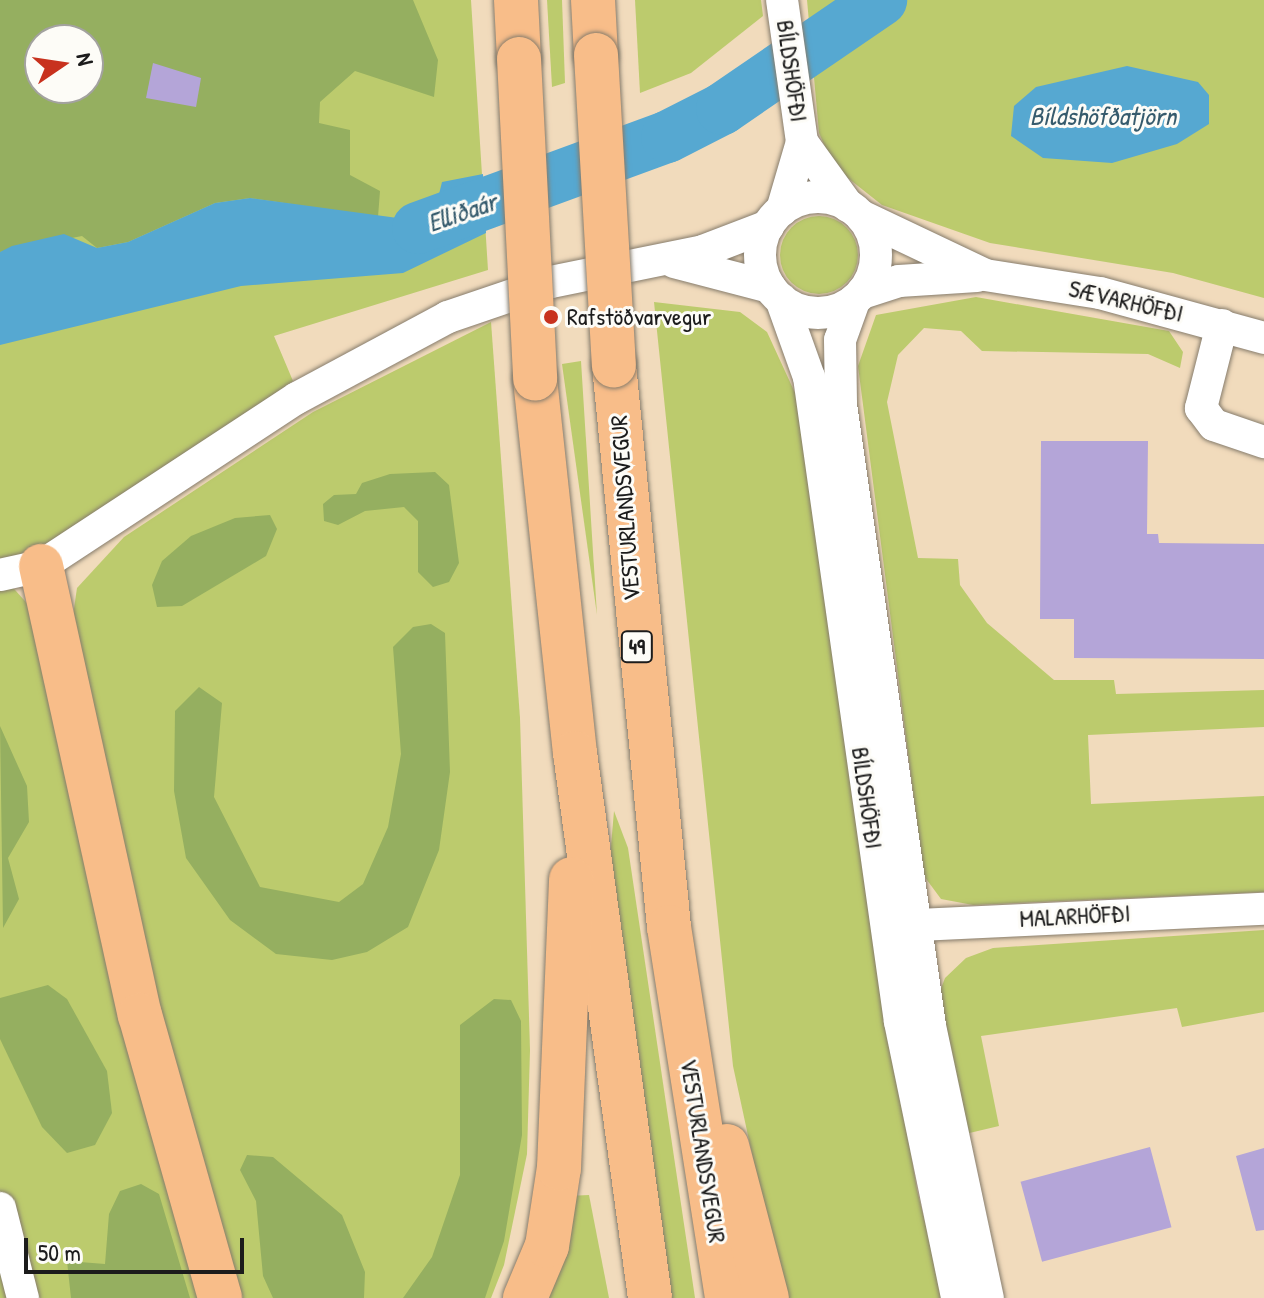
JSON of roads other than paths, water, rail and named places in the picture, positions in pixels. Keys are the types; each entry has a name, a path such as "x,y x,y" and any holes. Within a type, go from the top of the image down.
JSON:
{"highway":[{"path":"516,0 535,379 575,753 650,1298"},
{"name":"VESTURLANDSVEGUR","path":"593,0 614,365 669,927 727,1298"},
{"path":"21,570 140,1015 220,1298"},
{"path":"525,1298 547,1246 559,1168 575,753"},
{"path":"669,927 767,1298"}],"street":[{"name":"BÍLDSHÖFÐI","path":"782,0 802,142 760,257 809,377 901,926 957,1298"},
{"name":"BÍLDSHÖFÐI","path":"802,142 855,211 875,263 840,340 841,405 901,926 988,1298"},
{"path":"21,570 383,348 484,302 659,260 775,218 815,197 855,211"},
{"name":"SÆVARHÖFÐI","path":"855,211 985,275"},
{"path":"659,260 739,274 809,312 858,297"},
{"name":"SÆVARHÖFÐI","path":"858,297 899,281 985,275 1100,293 1264,338"},
{"path":"1222,325 1201,408 1214,425 1264,442"},
{"name":"MALARHÖFÐI","path":"901,926 1264,909"},
{"path":"0,1208 23,1298"}],"water":[{"name":"Bíldshöfðatjörn","path":"1127,66 1198,82 1209,95 1209,124 1177,144 1112,163 1043,158 1011,136 1014,106 1036,87"},
{"name":"Elliðaár","path":"483,174 486,233 403,273 241,286 0,345 0,252 12,246 64,234 97,248 128,242 215,203 250,198 405,219 438,198 442,182"}],"waterway":[{"name":"Elliðaár","path":"418,228 667,137 722,109 881,0"}],"place":[{"name":"Rafstöðvarvegur","path":"551,317"}]}
